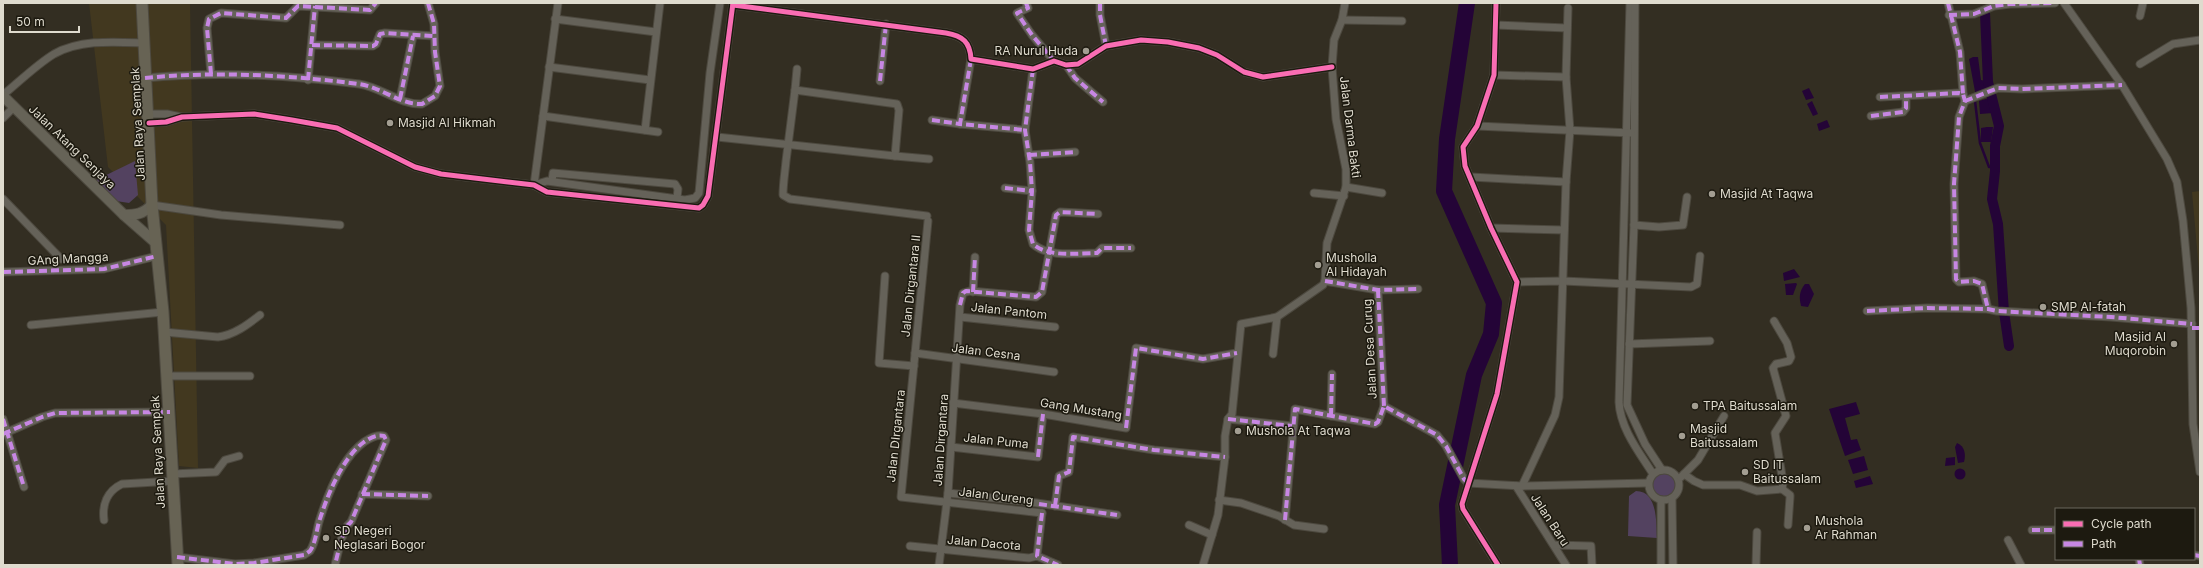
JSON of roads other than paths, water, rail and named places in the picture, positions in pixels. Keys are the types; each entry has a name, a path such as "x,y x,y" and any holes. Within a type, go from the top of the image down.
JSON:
{"main road":[{"name":"Jalan Raya Semplak","path":"142,3 145,43 145,78 149,119 152,205 163,312 178,561"},
{"name":"Jalan Atang Senjaya","path":"3,95 13,108 124,215 156,243"},
{"path":"124,215 137,215 144,212 152,205"}],"street":[{"path":"211,74 207,28 209,18 221,13 286,18 297,5 370,10 376,3"},
{"path":"145,78 211,74 308,80 360,85 400,99 422,104 435,96 440,86 434,24 428,3"},
{"path":"534,185 558,3"},
{"path":"645,130 660,3"},
{"path":"534,185 552,181 691,200 699,192 710,73 720,3"},
{"path":"1026,3 1028,8 1017,13 1032,36 1054,61 1066,65 1075,78 1103,102"},
{"path":"1100,3 1100,15 1106,46"},
{"name":"Jalan Darma Bakti","path":"1325,281 1327,243 1346,187 1346,169 1336,118 1332,68 1334,40 1342,20 1345,3"},
{"path":"1496,3 1494,75 1477,126 1463,147 1465,166 1471,177 1490,228 1518,282 1497,394 1466,481 1463,498 1464,510 1498,565"},
{"path":"1630,3 1630,133 1634,226 1627,405 1645,444 1662,470"},
{"path":"1636,3 1630,133 1625,194 1619,412 1628,433 1653,474"},
{"path":"1948,3 1949,15 1960,52 1964,98 1959,117 1954,184 1956,279 1959,282 1974,281 1982,284 1988,309"},
{"path":"1949,15 1974,14 1994,6 2010,4 2055,3"},
{"path":"2064,3 2122,85 2166,159 2177,182 2183,221 2192,326 2193,424 2200,472"},
{"path":"2140,16 2143,3"},
{"path":"149,119 166,122 182,117 254,114 337,128 414,167 441,174 534,185 547,192 699,208 703,205 708,196 717,137 733,4 954,34 966,40 970,48 971,59 960,124"},
{"path":"308,80 315,6"},
{"path":"1519,486 1555,415 1559,397 1564,230 1570,130 1566,77 1568,8"},
{"path":"555,19 656,32"},
{"path":"1342,20 1402,21"},
{"path":"880,81 886,24"},
{"path":"1496,25 1567,28"},
{"path":"312,45 373,46 376,44 380,34 434,36"},
{"path":"400,99 413,36"},
{"name":"Jalan Darma Bakti","path":"1066,65 1078,64 1106,46 1141,40 1182,44 1216,55 1244,72 1263,77 1332,68"},
{"path":"2140,64 2173,44 2200,40"},
{"path":"3,95 54,54 71,48 102,42 145,43"},
{"path":"971,59 1033,69 1054,61"},
{"path":"549,67 650,80"},
{"path":"788,144 797,69"},
{"path":"1033,69 1025,130 1032,191 1029,230 1032,244 1049,252 1097,254 1102,248 1131,248"},
{"path":"710,73 725,74"},
{"path":"1494,75 1566,77"},
{"path":"1964,98 2006,87 2022,89 2122,85"},
{"path":"795,90 897,104 899,110 895,156"},
{"path":"1880,97 1959,93 1964,98"},
{"path":"1871,116 1903,112 1906,108 1906,96"},
{"path":"3,118 13,108"},
{"path":"543,116 658,132"},
{"path":"932,120 991,128 998,126 1025,130"},
{"path":"1477,126 1630,133"},
{"path":"717,137 929,159"},
{"name":"Jalan Dirgantara II","path":"788,144 783,190 783,195 786,198 927,218 915,353"},
{"path":"1029,155 1075,152"},
{"path":"552,181 553,173 675,184 678,189 677,198"},
{"path":"1471,177 1566,182"},
{"path":"1346,187 1382,193"},
{"path":"1005,188 1032,191"},
{"path":"1314,193 1344,196"},
{"path":"1625,194 1633,194"},
{"path":"1634,226 1665,227 1683,225 1687,197"},
{"path":"3,199 61,259"},
{"path":"152,205 221,215 340,224"},
{"path":"960,317 962,293 973,292 1036,297 1042,292 1056,215 1060,212 1098,214"},
{"path":"1490,228 1564,230"},
{"name":"GAng Mangga","path":"3,272 104,269 157,256"},
{"path":"1518,282 1563,281 1622,285 1694,286 1696,284 1700,256"},
{"path":"973,292 975,257"},
{"path":"885,276 879,363 914,366"},
{"path":"1203,565 1218,515 1225,457 1225,436 1228,419 1232,414 1241,324 1277,318 1323,285 1325,281"},
{"name":"Jalan Desa Curug","path":"1325,281 1378,290 1418,289"},
{"name":"Jalan Desa Curug","path":"1285,520 1292,426 1295,409 1375,424 1378,422 1384,406 1378,290"},
{"path":"1867,311 1927,308 1988,309 2009,312 2192,326 2200,328"},
{"path":"31,325 163,312"},
{"path":"164,332 225,336 240,329 260,315"},
{"name":"Jalan Pantom","path":"960,317 1055,327"},
{"name":"Jalan Dirgantara","path":"939,565 948,502 960,317"},
{"path":"1273,354 1277,318"},
{"path":"1774,321 1787,343 1791,357 1789,361 1776,364 1773,368 1786,416 1775,433 1783,482 1782,489"},
{"path":"1630,344 1710,341"},
{"name":"Gang Mustang","path":"954,403 1043,414 1126,428 1136,348 1203,359 1237,353"},
{"name":"Jalan Cesna","path":"915,353 957,360 1054,372"},
{"name":"Jalan DIrgantara","path":"915,353 901,497 948,502"},
{"path":"167,376 217,374 250,376"},
{"path":"1331,416 1332,374"},
{"name":"Jalan Desa Curug","path":"1384,406 1436,435 1446,446 1452,459 1466,481"},
{"path":"6,433 54,413 170,412"},
{"name":"Jalan Puma","path":"951,447 1038,457 1043,414"},
{"path":"1678,479 1698,460 1724,416"},
{"path":"3,419 6,433 24,487"},
{"path":"1228,419 1292,426"},
{"path":"178,561 235,564 254,563 304,555 313,547 319,522 343,464 353,452 371,438 380,435 384,436 386,440 351,522 342,535 335,565"},
{"path":"1055,506 1059,476 1069,472 1073,437 1154,450 1225,457"},
{"path":"104,520 103,508 106,500 118,486 122,484 216,472 225,460 239,456"},
{"path":"1672,498 1661,500 1651,494 1648,483 1653,474 1662,470 1670,471 1678,479 1679,487 1672,498 1672,565"},
{"path":"1684,474 1694,482 1703,485 1740,485 1757,491 1782,489 1790,495 1788,525"},
{"path":"1466,481 1519,486 1648,483"},
{"name":"Jalan Baru","path":"1519,486 1566,565"},
{"name":"Jalan Cureng","path":"948,492 1117,515"},
{"path":"362,494 428,496"},
{"path":"1219,500 1241,504 1285,520 1294,525 1324,529"},
{"path":"1661,500 1661,565"},
{"name":"Jalan Cureng","path":"948,502 1042,513"},
{"path":"1038,504 1042,513"},
{"name":"Jalan Dacota","path":"910,546 1028,562 1037,556 1042,513"},
{"path":"1189,525 1212,535"},
{"path":"2032,530 2055,530"},
{"path":"1756,565 1757,532"},
{"path":"2008,540 2021,565"},
{"name":"Jalan Baru","path":"1554,545 1591,546 1593,550 1592,565"},
{"path":"1037,556 1058,565"}],"waterway":[{"path":"1450,565 1447,505 1474,375 1491,334 1494,303 1444,191 1447,139 1467,3"},
{"path":"1985,13 1988,82 1999,126 1995,146 1995,171 1992,199 1998,224 2004,312 2009,346"},
{"path":"1975,101 1980,143 1989,167 1995,167"}],"place":[{"name":"RA Nurul Huda","path":"1086,51"},
{"name":"Masjid Al Hikmah","path":"390,123"},
{"name":"Masjid At Taqwa","path":"1712,194"},
{"name":"Musholla Al Hidayah","path":"1318,265"},
{"name":"SMP Al-fatah","path":"2043,307"},
{"name":"Masjid Al Muqorobin","path":"2174,344"},
{"name":"TPA Baitussalam","path":"1695,406"},
{"name":"Mushola At Taqwa","path":"1238,431"},
{"name":"Masjid Baitussalam","path":"1682,436"},
{"name":"SD IT Baitussalam","path":"1745,472"},
{"name":"Mushola Ar Rahman","path":"1807,528"},
{"name":"SD Negeri Neglasari Bogor","path":"326,538"}]}
